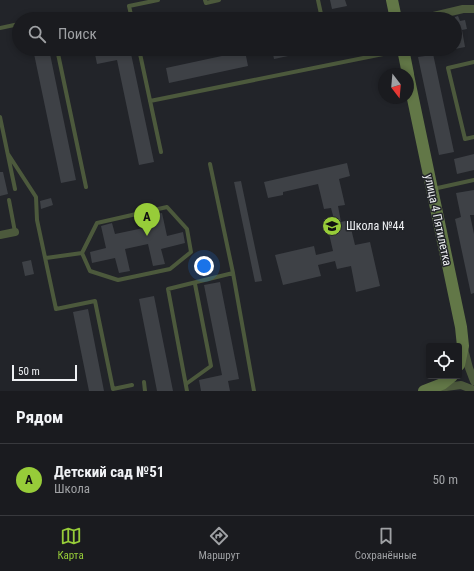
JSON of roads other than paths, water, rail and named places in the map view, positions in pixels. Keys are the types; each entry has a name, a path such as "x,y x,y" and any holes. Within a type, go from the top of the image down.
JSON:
{"main road":[{"path":"392,0 395,12"},
{"name":"улица 4 Пятилетка","path":"404,56 407,68"},
{"name":"улица 4 Пятилетка","path":"414,104 464,346 462,354"},
{"path":"429,390 447,379"}],"street":[{"path":"450,12 463,9 474,9"},
{"path":"0,235 16,232"},
{"path":"464,346 468,368 474,381"},
{"path":"429,390 461,385 474,390"}],"lane":[{"path":"130,12 129,6 158,0"},
{"path":"205,0 206,3 219,0"},
{"path":"318,0 321,12"},
{"path":"0,28 12,25"},
{"path":"58,56 86,187"},
{"path":"140,56 161,152"},
{"path":"150,101 373,56"},
{"path":"474,62 448,68 465,139 474,137"},
{"path":"0,117 15,188"},
{"path":"8,154 36,197 37,220 56,309 95,301 113,389 132,386"},
{"path":"210,164 233,274 254,391"},
{"path":"432,189 474,180"},
{"path":"9,200 16,232"},
{"path":"167,207 187,229 191,252 170,269 118,280 90,271 82,253 97,223 167,207"},
{"path":"46,258 82,253"},
{"path":"188,391 168,289 233,274"},
{"path":"186,384 211,366 195,284"},
{"path":"144,382 145,391"}],"place":[{"name":"Школа №44","path":"332,226"},
{"name":"Детский сад №51","path":"147,236"}]}
